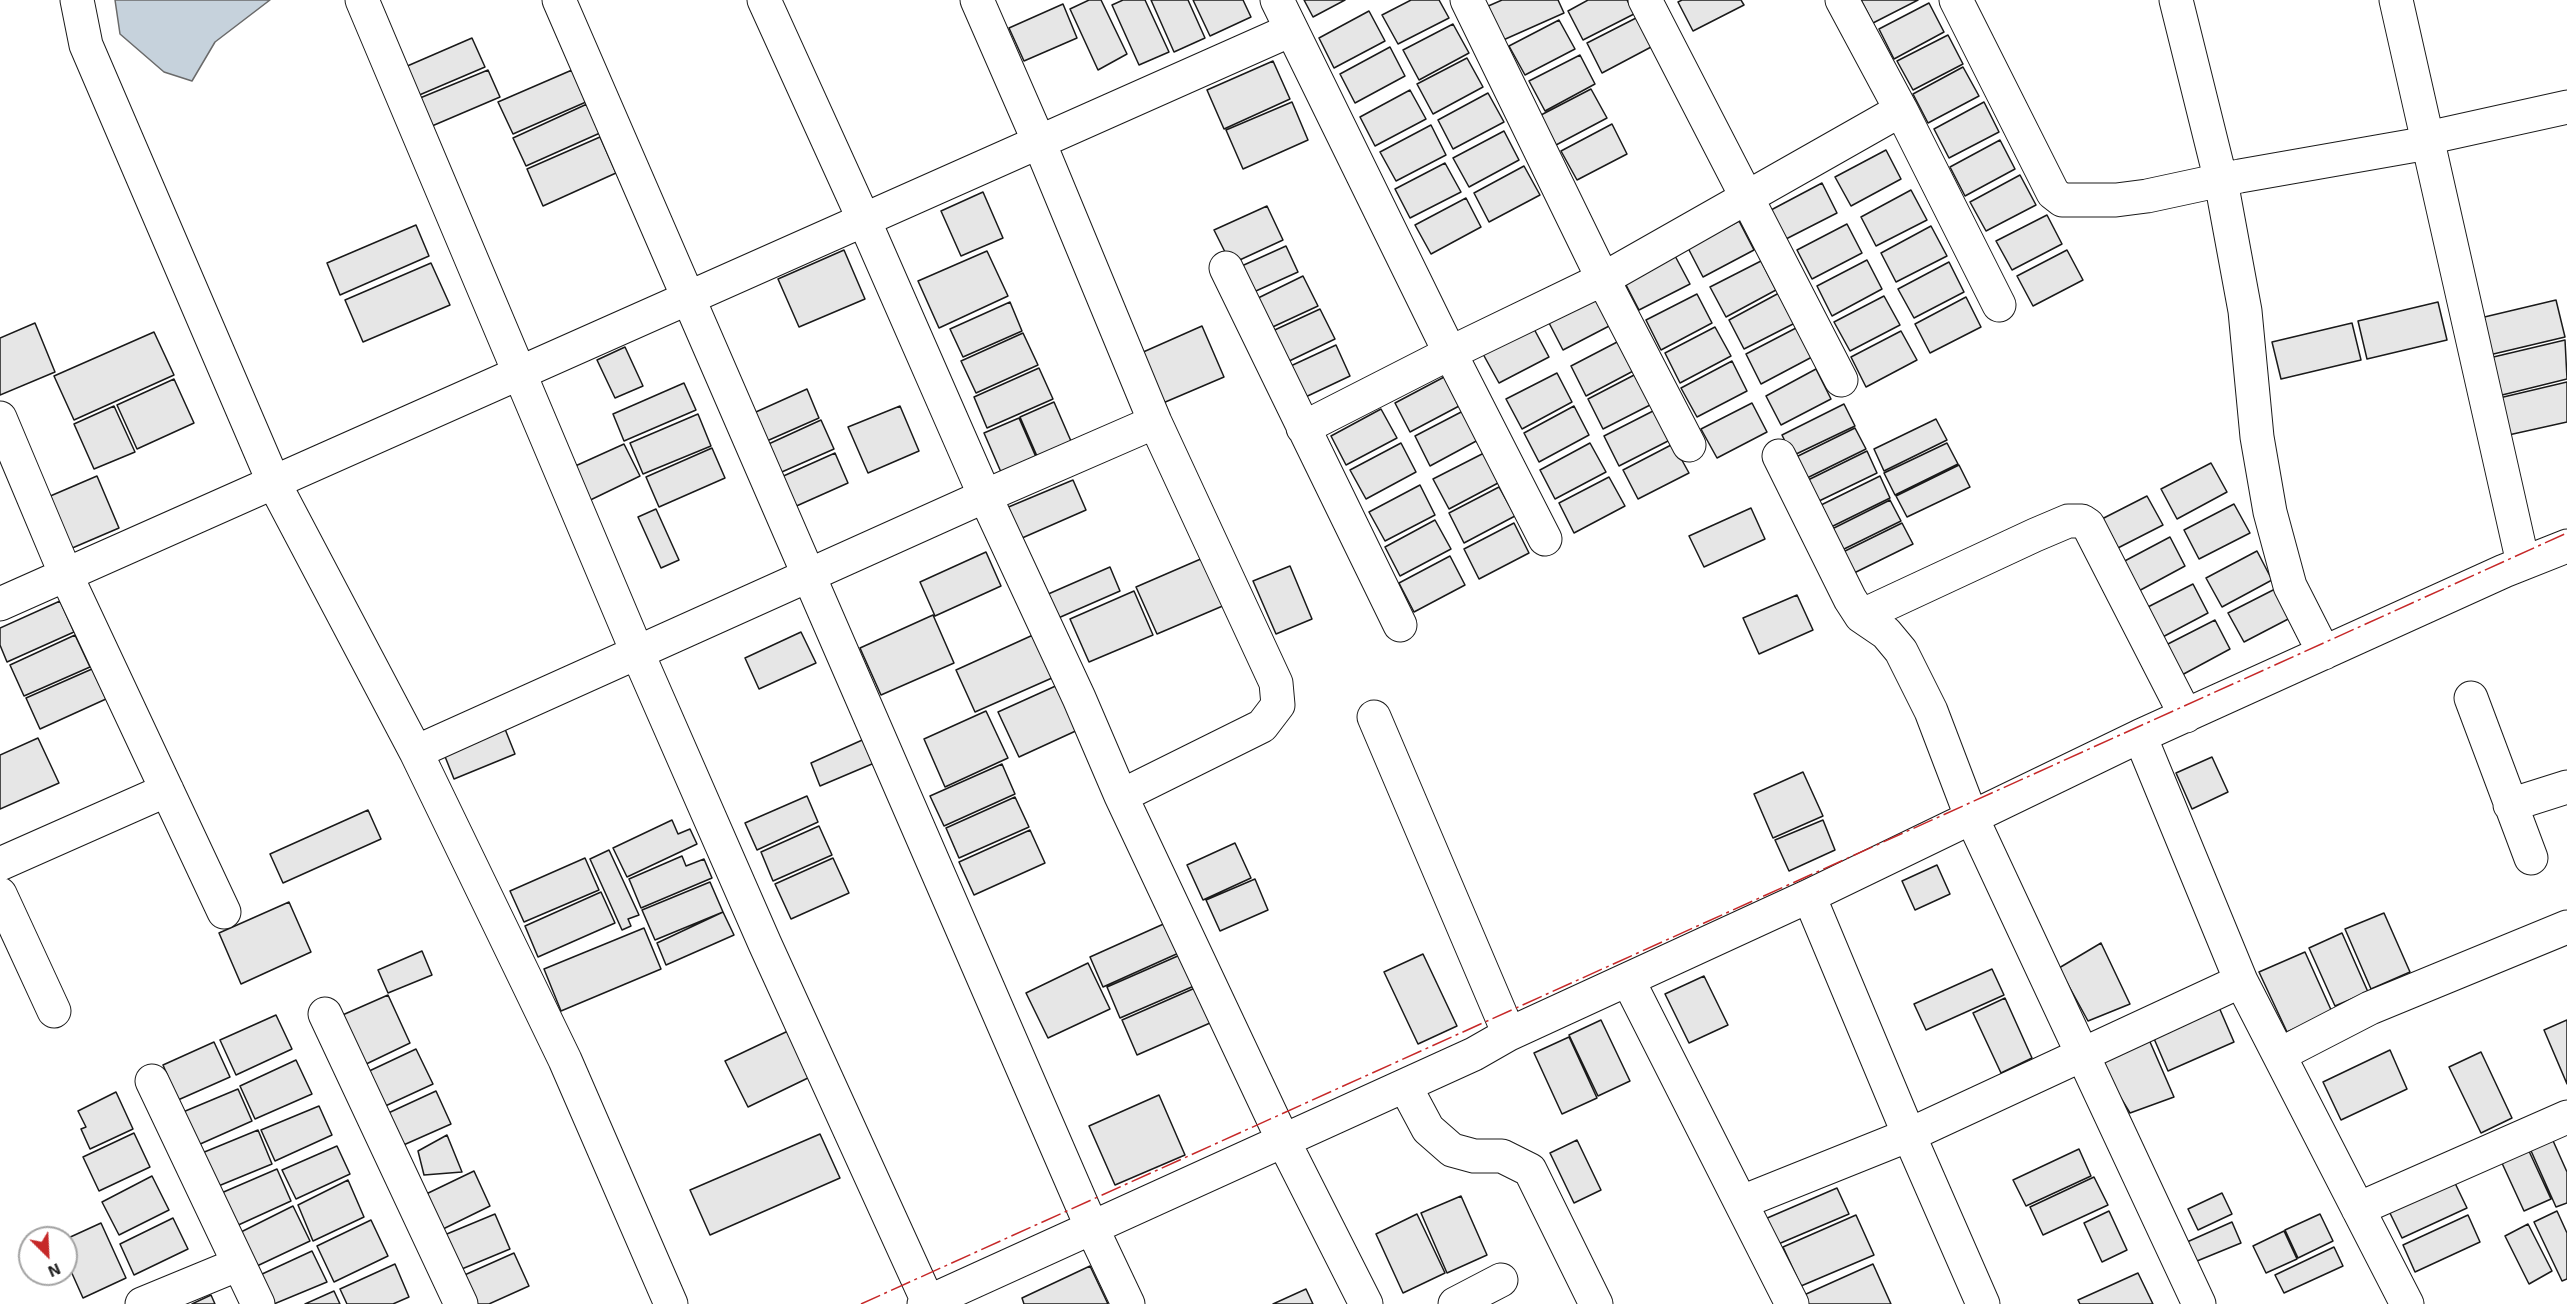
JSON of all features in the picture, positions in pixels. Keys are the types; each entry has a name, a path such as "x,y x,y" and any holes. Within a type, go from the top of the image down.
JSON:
{"street":[{"path":"77,0 86,45 274,483 416,752 565,1060 671,1304"},
{"path":"362,0 638,654 765,944 927,1303 1474,1054 1509,1034 1809,896 2140,736 2523,563 2567,546"},
{"path":"559,0 690,297 1092,1228 1128,1304"},
{"path":"764,0 1121,796 1283,1140 1366,1304"},
{"path":"977,0 1039,142 1155,422 1276,683 1278,705 1262,726 1121,796"},
{"path":"1277,0 1450,353 1545,539"},
{"path":"1467,0 1603,279 1689,445"},
{"path":"1646,0 1745,198 1841,380"},
{"path":"1842,0 1901,110 1999,305"},
{"path":"1956,0 2053,193 2062,200 2116,200 2221,181 2428,140 2567,107"},
{"path":"2176,0 2221,181 2245,311 2257,437 2270,512 2290,586 2324,653"},
{"path":"2396,0 2523,563"},
{"path":"0,604 1291,30"},
{"path":"1303,428 1603,279 1901,110"},
{"path":"1226,268 1400,625"},
{"path":"0,418 66,575 224,912"},
{"path":"416,752 638,654 810,574 1155,422"},
{"path":"1779,456 1850,599 1861,616 1886,633 1901,651 1931,711 1971,816 2199,1304"},
{"path":"1861,616 2035,535 2068,521 2082,521 2088,525 2186,716"},
{"path":"2471,698 2531,858"},
{"path":"1374,717 1509,1034"},
{"path":"2140,736 2241,981 2407,1304"},
{"path":"2510,805 2567,788"},
{"path":"0,864 167,790"},
{"path":"0,894 54,1011"},
{"path":"1809,896 1909,1136 1983,1304"},
{"path":"2279,1055 2370,1008 2567,927"},
{"path":"1628,980 1792,1304"},
{"path":"1742,1202 1909,1136 2241,981"},
{"path":"325,1014 461,1304"},
{"path":"152,1082 258,1304"},
{"path":"1405,1086 1428,1128 1452,1150 1474,1156 1502,1156 1530,1170 1596,1304"},
{"path":"2358,1209 2567,1117"},
{"path":"142,1304 239,1264"},
{"path":"1455,1304 1501,1280"}],"shaded area":[{"path":"115,0 270,0 215,42 192,81 164,72 120,34"}],"building":[{"path":"1089,0 1101,0 1127,54 1098,70 1070,9"},
{"path":"1123,0 1145,0 1169,52 1139,65 1112,5"},
{"path":"1151,0 1188,0 1205,38 1174,52"},
{"path":"1193,0 1243,0 1251,17 1210,36"},
{"path":"1304,0 1345,0 1313,17"},
{"path":"1411,0 1439,0 1449,18 1398,44 1382,15"},
{"path":"1502,0 1558,0 1564,13 1501,41 1486,7"},
{"path":"1588,0 1627,0 1634,14 1583,40 1568,11"},
{"path":"1682,0 1741,0 1744,5 1693,31 1678,2"},
{"path":"1861,0 1918,0 1873,23"},
{"path":"1929,3 1944,32 1894,59 1879,29"},
{"path":"1063,4 1077,38 1024,61 1009,28"},
{"path":"1369,11 1385,41 1334,68 1319,38"},
{"path":"1638,17 1653,46 1602,73 1587,43"},
{"path":"1559,20 1575,49 1525,75 1509,46"},
{"path":"1453,24 1469,53 1419,80 1403,50"},
{"path":"1948,35 1963,64 1913,90 1897,61"},
{"path":"472,38 485,67 417,96 405,67"},
{"path":"1390,47 1405,76 1355,103 1340,74"},
{"path":"1580,55 1595,84 1545,111 1529,81"},
{"path":"1467,58 1483,87 1433,114 1417,84"},
{"path":"1273,61 1290,99 1224,129 1207,90"},
{"path":"1963,67 1979,96 1928,123 1913,94"},
{"path":"488,70 500,97 432,126 420,98"},
{"path":"572,70 586,102 513,134 498,102"},
{"path":"1591,89 1607,118 1556,145 1541,115"},
{"path":"1410,90 1426,119 1375,146 1360,117"},
{"path":"1488,93 1504,122 1453,149 1438,120"},
{"path":"1292,102 1308,140 1243,169 1226,130"},
{"path":"1984,102 1999,132 1949,158 1934,129"},
{"path":"587,104 600,133 526,166 513,138"},
{"path":"1612,124 1627,154 1577,180 1561,151"},
{"path":"1431,125 1446,155 1396,181 1380,152"},
{"path":"1504,131 1519,160 1469,187 1453,158"},
{"path":"600,137 616,173 543,206 527,169"},
{"path":"2000,140 2015,169 1965,196 1950,167"},
{"path":"1886,150 1901,179 1851,206 1835,177"},
{"path":"1445,163 1461,192 1410,218 1395,189"},
{"path":"1524,166 1540,195 1489,222 1474,193"},
{"path":"2020,175 2036,205 1986,231 1970,202"},
{"path":"1822,183 1837,213 1786,239 1771,210"},
{"path":"1911,190 1927,220 1876,246 1861,217"},
{"path":"983,192 1003,238 961,256 941,211"},
{"path":"1466,198 1481,227 1431,254 1415,225"},
{"path":"1267,206 1283,240 1231,264 1214,230"},
{"path":"2047,215 2062,244 2012,270 1996,241"},
{"path":"1739,221 1754,250 1703,277 1688,248"},
{"path":"1847,224 1862,253 1812,279 1797,250"},
{"path":"416,225 429,256 340,295 327,263"},
{"path":"1931,226 1947,256 1896,282 1881,253"},
{"path":"1286,246 1298,272 1247,295 1235,269"},
{"path":"844,250 865,299 799,327 778,279"},
{"path":"2067,250 2083,280 2033,306 2017,276"},
{"path":"987,251 1008,296 939,328 918,281"},
{"path":"1674,254 1690,284 1639,310 1624,281"},
{"path":"1867,260 1882,289 1832,316 1817,286"},
{"path":"1761,261 1776,290 1726,317 1710,287"},
{"path":"1949,262 1964,292 1914,318 1898,289"},
{"path":"431,263 450,305 363,342 345,300"},
{"path":"1303,276 1318,306 1264,331 1250,302"},
{"path":"1779,293 1795,323 1744,349 1729,320"},
{"path":"1598,294 1613,324 1563,350 1548,321"},
{"path":"1697,294 1712,323 1661,350 1646,320"},
{"path":"1884,296 1900,325 1850,351 1834,322"},
{"path":"1966,297 1981,327 1930,353 1915,324"},
{"path":"2556,300 2565,337 2485,356 2476,319"},
{"path":"1010,302 1022,331 963,357 950,329"},
{"path":"2438,302 2447,340 2367,359 2358,321"},
{"path":"1320,309 1335,339 1281,365 1266,334"},
{"path":"35,323 55,372 0,395 0,338"},
{"path":"2352,323 2361,360 2281,379 2272,342"},
{"path":"1202,326 1224,377 1163,403 1141,353"},
{"path":"1533,327 1549,357 1499,383 1483,354"},
{"path":"1715,327 1731,356 1680,383 1665,353"},
{"path":"1796,328 1812,357 1761,384 1746,354"},
{"path":"1901,331 1917,360 1866,387 1851,357"},
{"path":"154,332 174,375 74,420 54,376"},
{"path":"1023,333 1038,365 976,393 961,361"},
{"path":"1621,340 1637,369 1586,396 1571,366"},
{"path":"2565,340 2567,379 2494,397 2485,359"},
{"path":"1336,345 1350,376 1297,401 1282,370"},
{"path":"625,347 643,386 615,398 597,360"},
{"path":"1732,361 1747,391 1697,417 1681,388"},
{"path":"1039,368 1053,399 987,428 974,397"},
{"path":"1816,369 1831,399 1781,425 1766,396"},
{"path":"1557,373 1572,402 1522,429 1506,399"},
{"path":"1638,373 1654,403 1603,429 1588,399"},
{"path":"1446,376 1461,405 1410,432 1395,403"},
{"path":"174,379 194,423 137,449 117,405"},
{"path":"2567,382 2567,422 2504,436 2495,399"},
{"path":"684,383 696,410 624,441 613,414"},
{"path":"807,389 819,418 760,444 747,416"},
{"path":"1054,402 1074,448 1040,463 1020,417"},
{"path":"1752,403 1767,432 1717,458 1701,429"},
{"path":"1844,404 1855,426 1792,456 1782,435"},
{"path":"114,406 135,452 94,469 74,424"},
{"path":"900,406 919,451 868,473 848,427"},
{"path":"1574,406 1589,435 1539,462 1524,433"},
{"path":"1381,409 1397,438 1346,465 1331,436"},
{"path":"1465,410 1480,439 1430,466 1415,436"},
{"path":"1655,410 1670,440 1619,466 1604,436"},
{"path":"698,414 711,446 643,474 630,443"},
{"path":"1019,418 1039,464 1004,479 984,433"},
{"path":"1936,419 1947,440 1884,471 1874,449"},
{"path":"821,420 834,449 775,475 762,447"},
{"path":"1855,428 1866,449 1803,480 1792,459"},
{"path":"1401,443 1416,472 1366,499 1350,470"},
{"path":"1590,443 1606,472 1555,499 1540,470"},
{"path":"1947,443 1958,464 1895,495 1884,473"},
{"path":"624,444 640,476 578,506 562,472"},
{"path":"1673,444 1689,473 1638,499 1623,470"},
{"path":"712,448 725,478 659,507 646,477"},
{"path":"1867,451 1877,473 1815,503 1804,482"},
{"path":"835,453 848,483 783,512 770,482"},
{"path":"1484,453 1500,482 1449,509 1433,479"},
{"path":"2211,463 2227,492 2177,519 2161,489"},
{"path":"1959,465 1970,487 1907,517 1896,496"},
{"path":"97,476 119,528 63,552 41,500"},
{"path":"1880,476 1890,498 1827,529 1817,507"},
{"path":"1609,477 1625,506 1574,533 1559,503"},
{"path":"1073,480 1086,510 1013,542 999,511"},
{"path":"1420,485 1435,515 1385,541 1369,512"},
{"path":"1499,487 1515,516 1464,543 1449,513"},
{"path":"2147,496 2163,525 2112,551 2096,522"},
{"path":"1890,500 1901,521 1838,552 1828,531"},
{"path":"2234,504 2250,533 2199,559 2184,530"},
{"path":"1751,508 1765,539 1704,567 1689,536"},
{"path":"656,509 679,560 661,568 638,517"},
{"path":"1435,520 1451,549 1400,576 1385,547"},
{"path":"1514,523 1529,553 1479,579 1464,549"},
{"path":"1902,523 1913,544 1850,575 1839,554"},
{"path":"2170,537 2185,566 2135,593 2119,564"},
{"path":"2257,551 2272,580 2222,607 2206,578"},
{"path":"986,552 1001,586 935,616 920,582"},
{"path":"1450,556 1465,585 1414,612 1399,583"},
{"path":"1203,558 1225,605 1157,634 1136,587"},
{"path":"1290,566 1312,619 1276,634 1253,581"},
{"path":"1110,567 1120,591 1056,619 1046,595"},
{"path":"2193,584 2208,613 2157,640 2142,610"},
{"path":"2279,587 2294,616 2244,642 2228,613"},
{"path":"1134,591 1153,635 1089,662 1070,619"},
{"path":"1797,595 1813,630 1759,654 1743,618"},
{"path":"60,601 74,632 7,662 0,645 0,628"},
{"path":"933,615 954,663 881,695 860,648"},
{"path":"2215,620 2230,649 2180,676 2164,646"},
{"path":"801,632 816,663 759,689 745,658"},
{"path":"75,635 90,667 24,696 10,665"},
{"path":"1033,635 1052,678 975,712 956,670"},
{"path":"92,669 106,699 40,729 26,698"},
{"path":"1060,684 1080,729 1019,757 998,712"},
{"path":"986,711 1008,758 945,787 924,739"},
{"path":"503,724 515,754 454,779 442,749"},
{"path":"869,737 879,761 820,786 811,763"},
{"path":"38,738 59,783 0,809 0,755"},
{"path":"2212,757 2228,792 2192,809 2176,773"},
{"path":"1002,764 1015,794 944,826 930,796"},
{"path":"1803,772 1823,816 1773,838 1754,794"},
{"path":"807,796 818,822 757,850 745,823"},
{"path":"1015,797 1029,827 959,858 946,828"},
{"path":"368,810 381,839 283,883 270,854"},
{"path":"672,820 678,834 690,829 697,844 627,877 613,848"},
{"path":"1823,820 1835,850 1789,871 1775,840"},
{"path":"819,826 832,855 773,881 761,852"},
{"path":"1030,830 1045,863 974,895 959,862"},
{"path":"1235,843 1251,878 1203,900 1187,865"},
{"path":"609,850 639,915 628,919 631,926 622,930 590,859"},
{"path":"682,856 686,866 704,859 712,878 641,908 629,879"},
{"path":"585,858 599,890 524,922 510,891"},
{"path":"833,858 849,893 791,919 775,884"},
{"path":"1937,865 1950,894 1915,910 1902,881"},
{"path":"1255,879 1268,910 1220,931 1206,900"},
{"path":"710,882 723,912 655,940 642,910"},
{"path":"601,892 615,923 538,957 525,926"},
{"path":"289,902 311,952 241,984 219,933"},
{"path":"723,912 734,935 666,965 657,943"},
{"path":"2384,913 2410,972 2371,989 2345,929"},
{"path":"1168,922 1181,952 1103,987 1090,957"},
{"path":"644,928 661,969 561,1011 544,969"},
{"path":"2342,933 2368,992 2335,1006 2309,948"},
{"path":"2101,943 2130,1004 2088,1021 2059,968"},
{"path":"422,951 432,975 388,993 378,970"},
{"path":"2305,952 2332,1012 2287,1032 2259,972"},
{"path":"1423,954 1457,1026 1418,1044 1384,972"},
{"path":"1180,955 1194,986 1120,1018 1107,987"},
{"path":"1088,963 1110,1009 1048,1038 1026,993"},
{"path":"1992,969 2004,995 1926,1030 1914,1004"},
{"path":"1704,976 1728,1025 1689,1043 1665,994"},
{"path":"1195,988 1210,1023 1137,1055 1122,1020"},
{"path":"388,995 410,1043 360,1067 338,1017"},
{"path":"2005,998 2032,1058 2001,1073 1973,1013"},
{"path":"2218,1005 2234,1042 2168,1071 2152,1034"},
{"path":"276,1015 292,1049 236,1075 220,1040"},
{"path":"1601,1020 1630,1081 1598,1096 1569,1035"},
{"path":"2567,1020 2567,1084 2544,1030"},
{"path":"788,1031 810,1077 748,1107 725,1061"},
{"path":"2147,1035 2174,1097 2130,1113 2099,1062"},
{"path":"1569,1037 1597,1098 1562,1114 1534,1053"},
{"path":"214,1042 230,1077 178,1100 163,1065"},
{"path":"416,1049 433,1084 381,1108 365,1073"},
{"path":"2390,1050 2407,1089 2341,1120 2323,1082"},
{"path":"2481,1052 2512,1118 2481,1133 2449,1067"},
{"path":"296,1060 312,1094 255,1119 240,1086"},
{"path":"238,1089 252,1121 198,1145 183,1112"},
{"path":"436,1091 451,1124 399,1147 384,1115"},
{"path":"116,1092 133,1129 90,1149 81,1129 86,1127 78,1111"},
{"path":"1159,1095 1185,1155 1115,1185 1089,1126"},
{"path":"319,1106 332,1135 275,1161 261,1130"},
{"path":"258,1130 272,1164 216,1187 202,1153"},
{"path":"134,1133 150,1167 99,1191 83,1157"},
{"path":"820,1134 840,1178 710,1235 690,1190"},
{"path":"2550,1134 2567,1172 2567,1203 2556,1207 2528,1144"},
{"path":"447,1135 462,1172 424,1175 418,1151"},
{"path":"1577,1140 1601,1190 1574,1203 1550,1153"},
{"path":"337,1146 350,1174 296,1199 282,1170"},
{"path":"2079,1149 2091,1176 2026,1206 2013,1180"},
{"path":"2528,1149 2551,1199 2524,1211 2501,1161"},
{"path":"277,1169 291,1201 234,1227 219,1194"},
{"path":"474,1171 490,1206 439,1231 422,1196"},
{"path":"152,1176 169,1210 119,1235 102,1202"},
{"path":"2094,1177 2108,1205 2043,1235 2030,1207"},
{"path":"2453,1179 2467,1208 2402,1238 2388,1209"},
{"path":"348,1180 364,1217 313,1241 298,1205"},
{"path":"1837,1188 1849,1214 1776,1245 1765,1219"},
{"path":"2222,1193 2232,1214 2198,1230 2188,1209"},
{"path":"1461,1196 1487,1255 1447,1273 1421,1213"},
{"path":"293,1206 310,1241 257,1266 241,1232"},
{"path":"2109,1211 2127,1250 2102,1262 2084,1223"},
{"path":"2557,1211 2567,1233 2567,1279 2562,1281 2534,1222"},
{"path":"495,1214 510,1249 457,1271 442,1236"},
{"path":"1417,1214 1445,1273 1403,1293 1376,1234"},
{"path":"2320,1214 2333,1241 2298,1258 2285,1230"},
{"path":"1856,1215 1874,1255 1801,1286 1783,1247"},
{"path":"2468,1215 2480,1242 2415,1272 2403,1245"},
{"path":"173,1218 188,1249 134,1275 120,1244"},
{"path":"371,1220 388,1256 334,1282 317,1246"},
{"path":"2232,1222 2241,1243 2197,1261 2187,1242"},
{"path":"101,1223 126,1278 83,1298 78,1286 78,1234"},
{"path":"2528,1224 2552,1271 2529,1284 2505,1236"},
{"path":"2284,1231 2297,1259 2266,1273 2253,1246"},
{"path":"2334,1247 2343,1266 2284,1293 2275,1275"},
{"path":"312,1251 327,1282 274,1304 260,1275"},
{"path":"514,1253 529,1286 489,1304 471,1304 460,1277"},
{"path":"395,1264 409,1297 393,1304 347,1304 340,1289"},
{"path":"1873,1264 1891,1304 1808,1304 1804,1295"},
{"path":"1090,1266 1108,1304 1024,1304 1022,1298"},
{"path":"2138,1273 2153,1304 2080,1304 2078,1300"},
{"path":"1306,1289 1313,1304 1273,1304"},
{"path":"334,1291 340,1304 305,1304"},
{"path":"211,1295 215,1304 192,1304"}],"power":[{"path":"861,1304 2567,533"}]}
